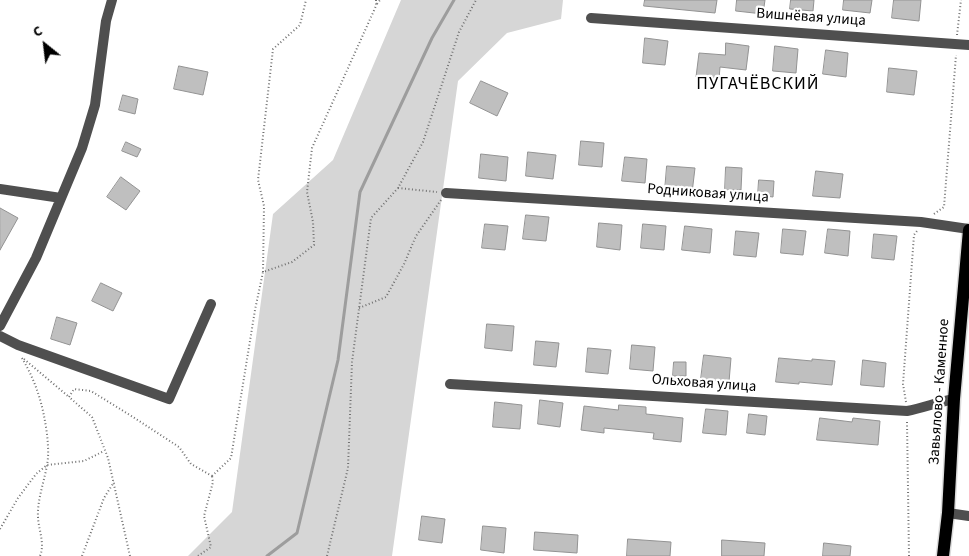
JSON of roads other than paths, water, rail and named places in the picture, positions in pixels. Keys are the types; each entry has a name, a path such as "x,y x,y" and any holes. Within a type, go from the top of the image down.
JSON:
{"main road":[{"name":"Завьялово - Каменное","path":"943,556 948,512 954,399 969,230"}],"street":[{"path":"0,326 36,258 82,148 95,106 106,21 112,0"},
{"name":"Вишнёвая улица","path":"592,18 969,44"},
{"path":"0,189 61,198"},
{"name":"Родниковая улица","path":"446,193 921,222 969,230"},
{"path":"0,336 18,345 169,399 211,304"},
{"name":"Ольховая улица","path":"450,384 907,411 954,399"},
{"path":"948,512 969,516"}],"waterway":[{"path":"267,556 297,533 338,360 360,192 432,38 454,0"}],"district":[{"name":"ПУГАЧЁВСКИЙ","path":"758,85"}]}
